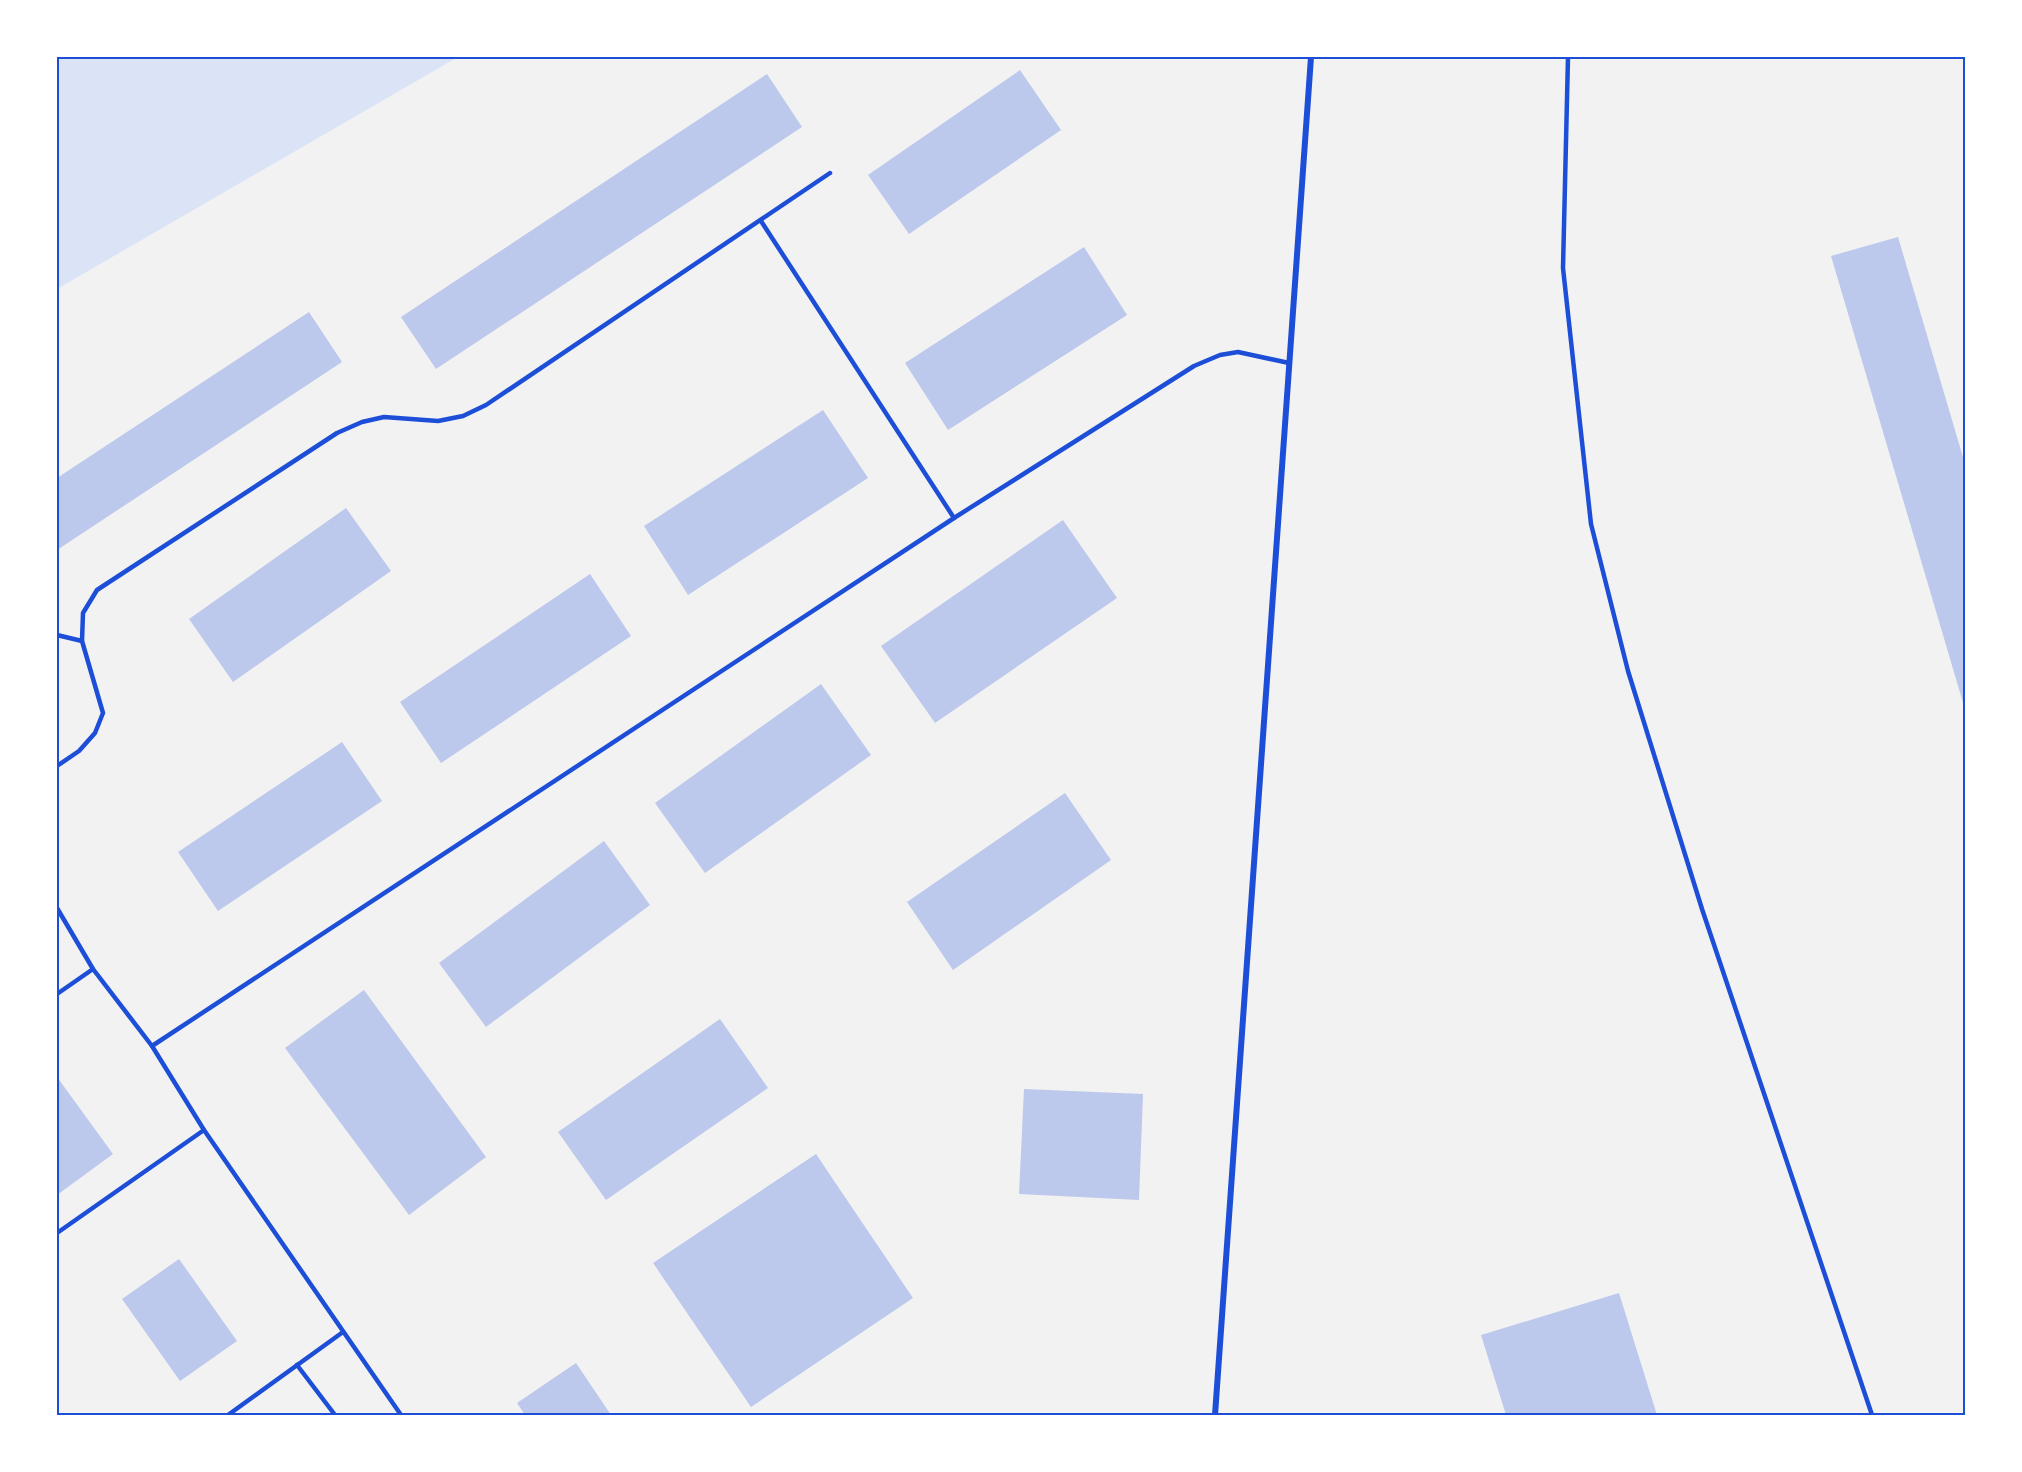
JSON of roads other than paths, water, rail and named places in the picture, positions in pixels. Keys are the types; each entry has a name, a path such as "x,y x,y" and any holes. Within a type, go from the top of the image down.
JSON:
{"street":[{"path":"1215,1415 1311,57"}],"lane":[{"path":"1568,57 1563,268 1591,524 1628,671 1702,909 1872,1415"},
{"path":"57,766 79,751 95,734 103,713 82,641 83,613 98,590 337,433 362,422 384,417 438,422 463,416 486,405 830,173"},
{"path":"761,221 954,518"},
{"path":"152,1046 954,518 1194,366 1220,355 1238,352 1289,363"},
{"path":"57,635 82,641"},
{"path":"57,908 93,969 152,1046 204,1130 401,1415"},
{"path":"57,994 93,969"},
{"path":"57,1233 204,1130"},
{"path":"228,1415 343,1332"},
{"path":"297,1365 335,1415"}]}
